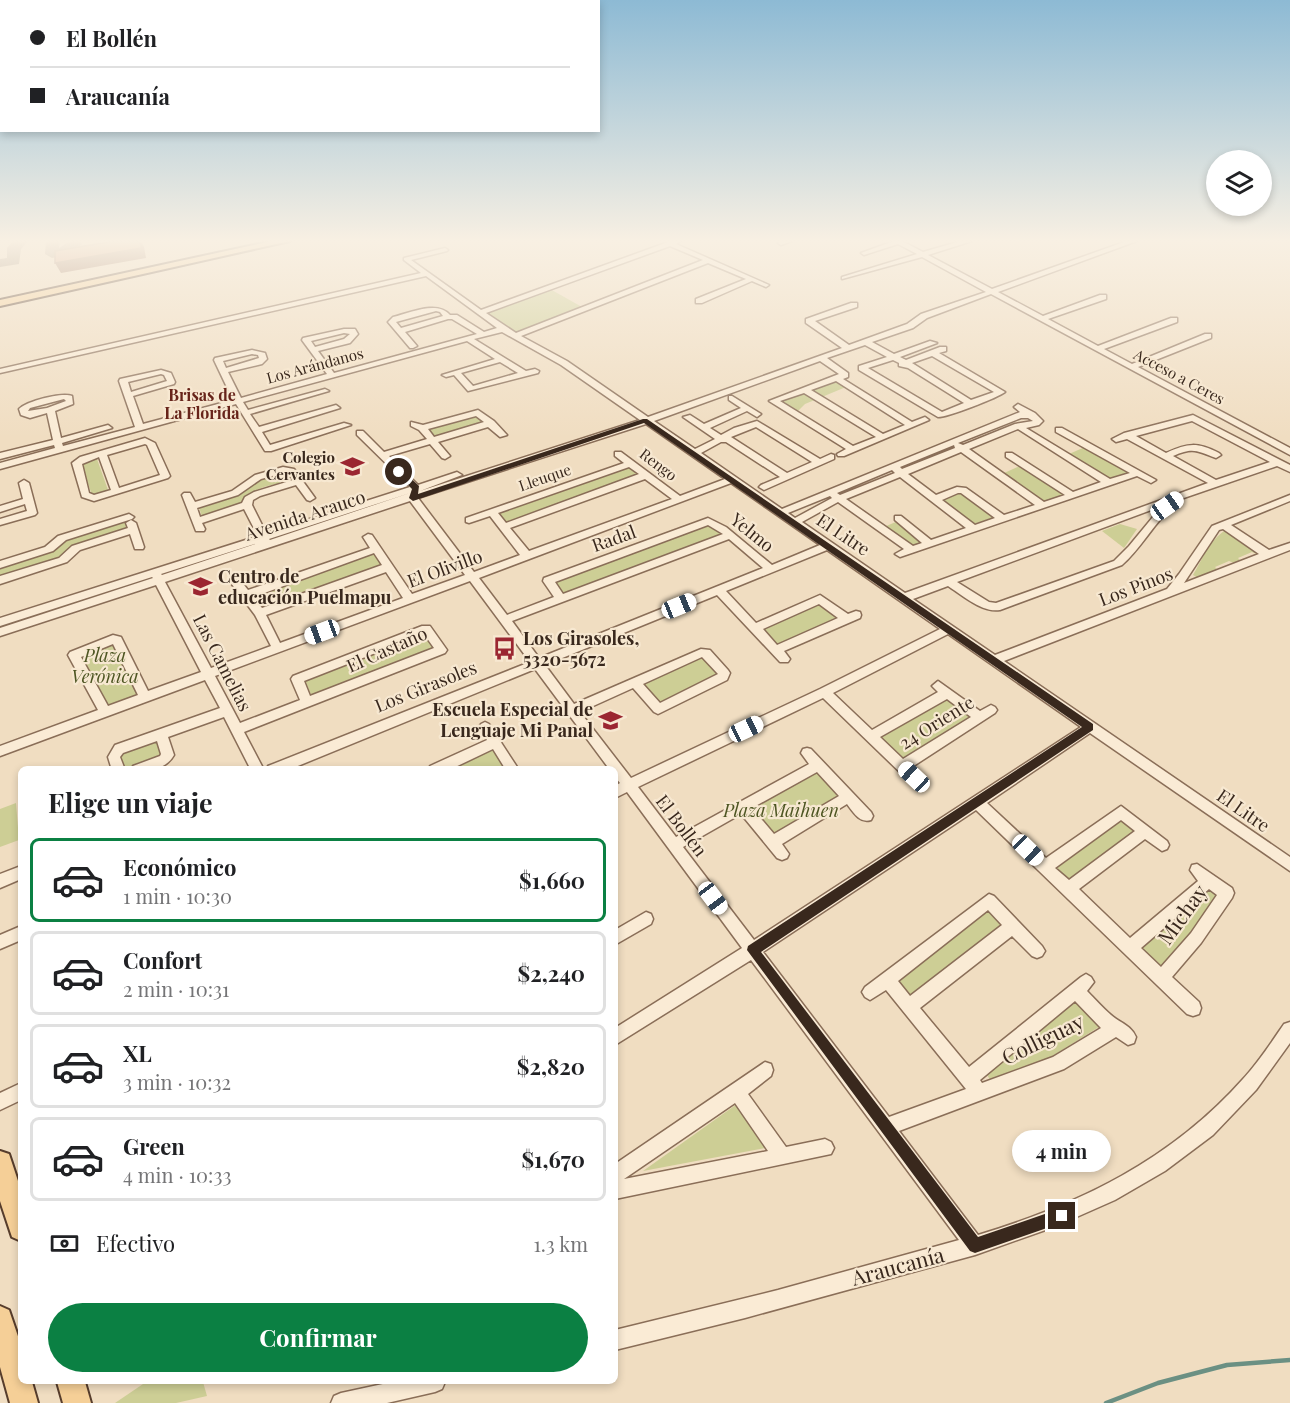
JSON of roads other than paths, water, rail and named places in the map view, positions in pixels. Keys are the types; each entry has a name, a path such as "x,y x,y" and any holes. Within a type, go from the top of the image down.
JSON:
{"main road":[{"path":"1,1169 16,1198"},
{"path":"0,1319 18,1382"},
{"path":"19,1384 24,1403"}],"street":[{"path":"0,371 284,306"},
{"name":"El Litre","path":"471,306 503,329 557,358 646,418 693,454 1290,865"},
{"path":"480,313 498,306"},
{"path":"517,335 590,306"},
{"path":"848,348 808,321 850,306"},
{"name":"Avenida Arauco","path":"0,622 157,576 646,418 910,326 924,316 951,306"},
{"name":"Acceso a Ceres","path":"1018,306 1290,452"},
{"path":"1042,319 1077,306"},
{"path":"413,346 392,322 436,309 442,310 448,317"},
{"path":"400,331 454,317 484,335"},
{"path":"1097,349 1174,320"},
{"name":"Los Arándanos","path":"330,372 428,350 503,329"},
{"path":"312,350 347,341 354,334 352,331 306,340 312,350 330,372"},
{"path":"1131,367 1208,336"},
{"path":"469,339 525,374"},
{"path":"865,342 893,357 950,394 957,395 971,404"},
{"path":"933,343 862,369 942,415 1001,392 933,353"},
{"name":"Los Arándanos","path":"0,456 58,445 236,398 413,346 428,350"},
{"path":"902,364 943,349"},
{"path":"224,371 263,361 261,353 252,352 219,360 236,398 268,449 347,425"},
{"path":"821,358 844,375 773,401 852,449"},
{"path":"446,375 502,359"},
{"path":"456,372 471,389 535,371"},
{"path":"128,395 166,386 171,382 167,373 161,372 123,381 138,424"},
{"path":"836,378 911,425"},
{"path":"805,390 882,437"},
{"path":"245,413 325,391"},
{"path":"732,398 757,414"},
{"path":"957,445 1039,421 1018,407"},
{"path":"256,430 336,408"},
{"path":"704,428 748,408"},
{"path":"50,410 58,445"},
{"path":"445,456 418,426 480,413 504,435"},
{"path":"780,513 897,470 1020,415 1032,415"},
{"path":"687,417 785,476"},
{"path":"1116,439 1193,418 1290,468"},
{"path":"764,487 785,476 925,420"},
{"path":"383,455 491,423"},
{"name":"Los Arándanos","path":"0,466 58,445 84,443 138,424"},
{"path":"693,454 737,430 757,424 819,462"},
{"path":"1018,426 1108,483"},
{"path":"1059,430 1151,480"},
{"name":"El Bollén","path":"360,433 383,455 414,493 472,577 615,766"},
{"path":"1127,435 1216,484"},
{"path":"149,441 165,476 94,498 85,495 77,463 88,457 149,441"},
{"path":"84,443 88,457"},
{"path":"1062,454 1084,444"},
{"path":"957,445 1042,505"},
{"path":"1164,457 1193,446 1199,446 1216,455"},
{"path":"102,453 116,492"},
{"name":"Rengo","path":"618,454 679,500"},
{"path":"1008,455 1072,495"},
{"path":"0,473 47,460"},
{"path":"997,473 1020,462"},
{"path":"904,598 1146,508 1278,462"},
{"name":"Lleuque","path":"469,520 631,464"},
{"path":"192,506 235,493 250,481 283,470 291,471 310,498"},
{"path":"897,470 974,529"},
{"path":"900,554 1138,473"},
{"name":"Lleuque","path":"503,527 646,475"},
{"path":"240,476 250,481"},
{"name":"El Olivillo","path":"0,751 732,480"},
{"path":"265,541 247,505 248,499 257,494 298,482"},
{"path":"0,522 32,513 24,483"},
{"path":"935,499 957,490 963,490 1002,519"},
{"path":"187,495 199,525 247,505"},
{"path":"794,523 834,495"},
{"path":"834,495 912,550"},
{"path":"948,581 986,605 996,607 1118,563 1133,548 1158,513 1181,496"},
{"path":"1168,594 1184,577 1215,528 1290,498"},
{"path":"0,509 29,500"},
{"path":"1146,508 1158,513"},
{"path":"492,512 527,556"},
{"path":"0,565 49,549 62,538 128,514 139,547"},
{"path":"878,526 909,514"},
{"path":"898,518 929,544"},
{"name":"Yelmo","path":"713,522 771,569"},
{"name":"Radal","path":"561,598 548,581 713,522"},
{"path":"1223,524 1268,555"},
{"path":"0,580 63,560 76,548 133,530"},
{"path":"51,531 54,545"},
{"name":"Radal","path":"504,620 729,535"},
{"path":"368,537 410,600"},
{"name":"Los Girasoles","path":"283,766 828,546"},
{"name":"Los Pinos","path":"994,660 1290,546"},
{"path":"246,596 376,549"},
{"path":"72,553 76,566"},
{"path":"260,613 388,567"},
{"name":"Avenida Arauco","path":"0,632 157,576"},
{"name":"Las Camelias","path":"157,576 256,766"},
{"path":"237,583 260,613 278,648"},
{"path":"719,590 754,628 780,655 852,617 815,597 754,628"},
{"name":"El Castaño","path":"236,730 307,703 441,650 426,629 297,679 307,703"},
{"path":"618,790 824,692 949,629"},
{"path":"105,712 75,655 113,639 117,640 145,698"},
{"path":"635,682 658,709 720,678 724,673 697,642"},
{"path":"572,710 705,653"},
{"name":"24 Oriente","path":"871,736 942,689 985,714 903,766"},
{"path":"824,692 914,777"},
{"path":"117,766 114,757 119,749 226,711"},
{"path":"485,727 510,766"},
{"path":"618,1035 753,950 1090,727"},
{"path":"148,766 164,760 168,755 161,734"},
{"path":"444,766 495,742"},
{"path":"807,753 866,816"},
{"path":"674,845 818,765"},
{"name":"El Bollén","path":"618,771 975,1246"},
{"path":"772,842 848,797"},
{"name":"Michay","path":"977,802 1193,1008"},
{"path":"743,807 782,854"},
{"path":"1045,867 1121,812 1162,845"},
{"path":"1068,889 1145,831"},
{"name":"Michay","path":"1161,978 1196,938 1227,893 1208,881 1197,870"},
{"path":"0,881 18,873"},
{"name":"Michay","path":"1130,948 1208,881"},
{"path":"870,992 989,901 1037,951"},
{"path":"618,934 646,919"},
{"path":"909,1007 1013,926"},
{"path":"0,942 18,934"},
{"path":"887,980 980,1093"},
{"name":"Colliguay","path":"886,1127 1058,1063 1114,1029 1081,986 969,1078"},
{"path":"1111,1026 1115,1026 1128,1038"},
{"name":"Araucanía","path":"618,1339 818,1289 975,1246 1047,1223 1131,1183 1174,1157 1207,1129 1241,1095 1268,1064 1290,1030"},
{"path":"618,1173 737,1092 765,1070"},
{"path":"737,1092 782,1156"},
{"path":"0,1102 18,1093"},
{"path":"618,1189 825,1149"},
{"path":"341,1403 426,1384"}],"waterway":[{"path":"1106,1403 1158,1383 1227,1365 1290,1360"}],"place":[{"name":"Colegio Cervantes","path":"353,467"},
{"name":"Centro de educación Puelmapu","path":"200,587"},
{"name":"Los Girasoles, 5320-5672","path":"505,649"},
{"name":"Escuela Especial de Lenguaje Mi Panal","path":"611,720"}],"district":[{"name":"Brisas de La Florida","path":"202,404"}],"park label":[{"name":"Plaza Verónica","path":"105,666"},
{"name":"Plaza Maihuen","path":"781,811"}]}
